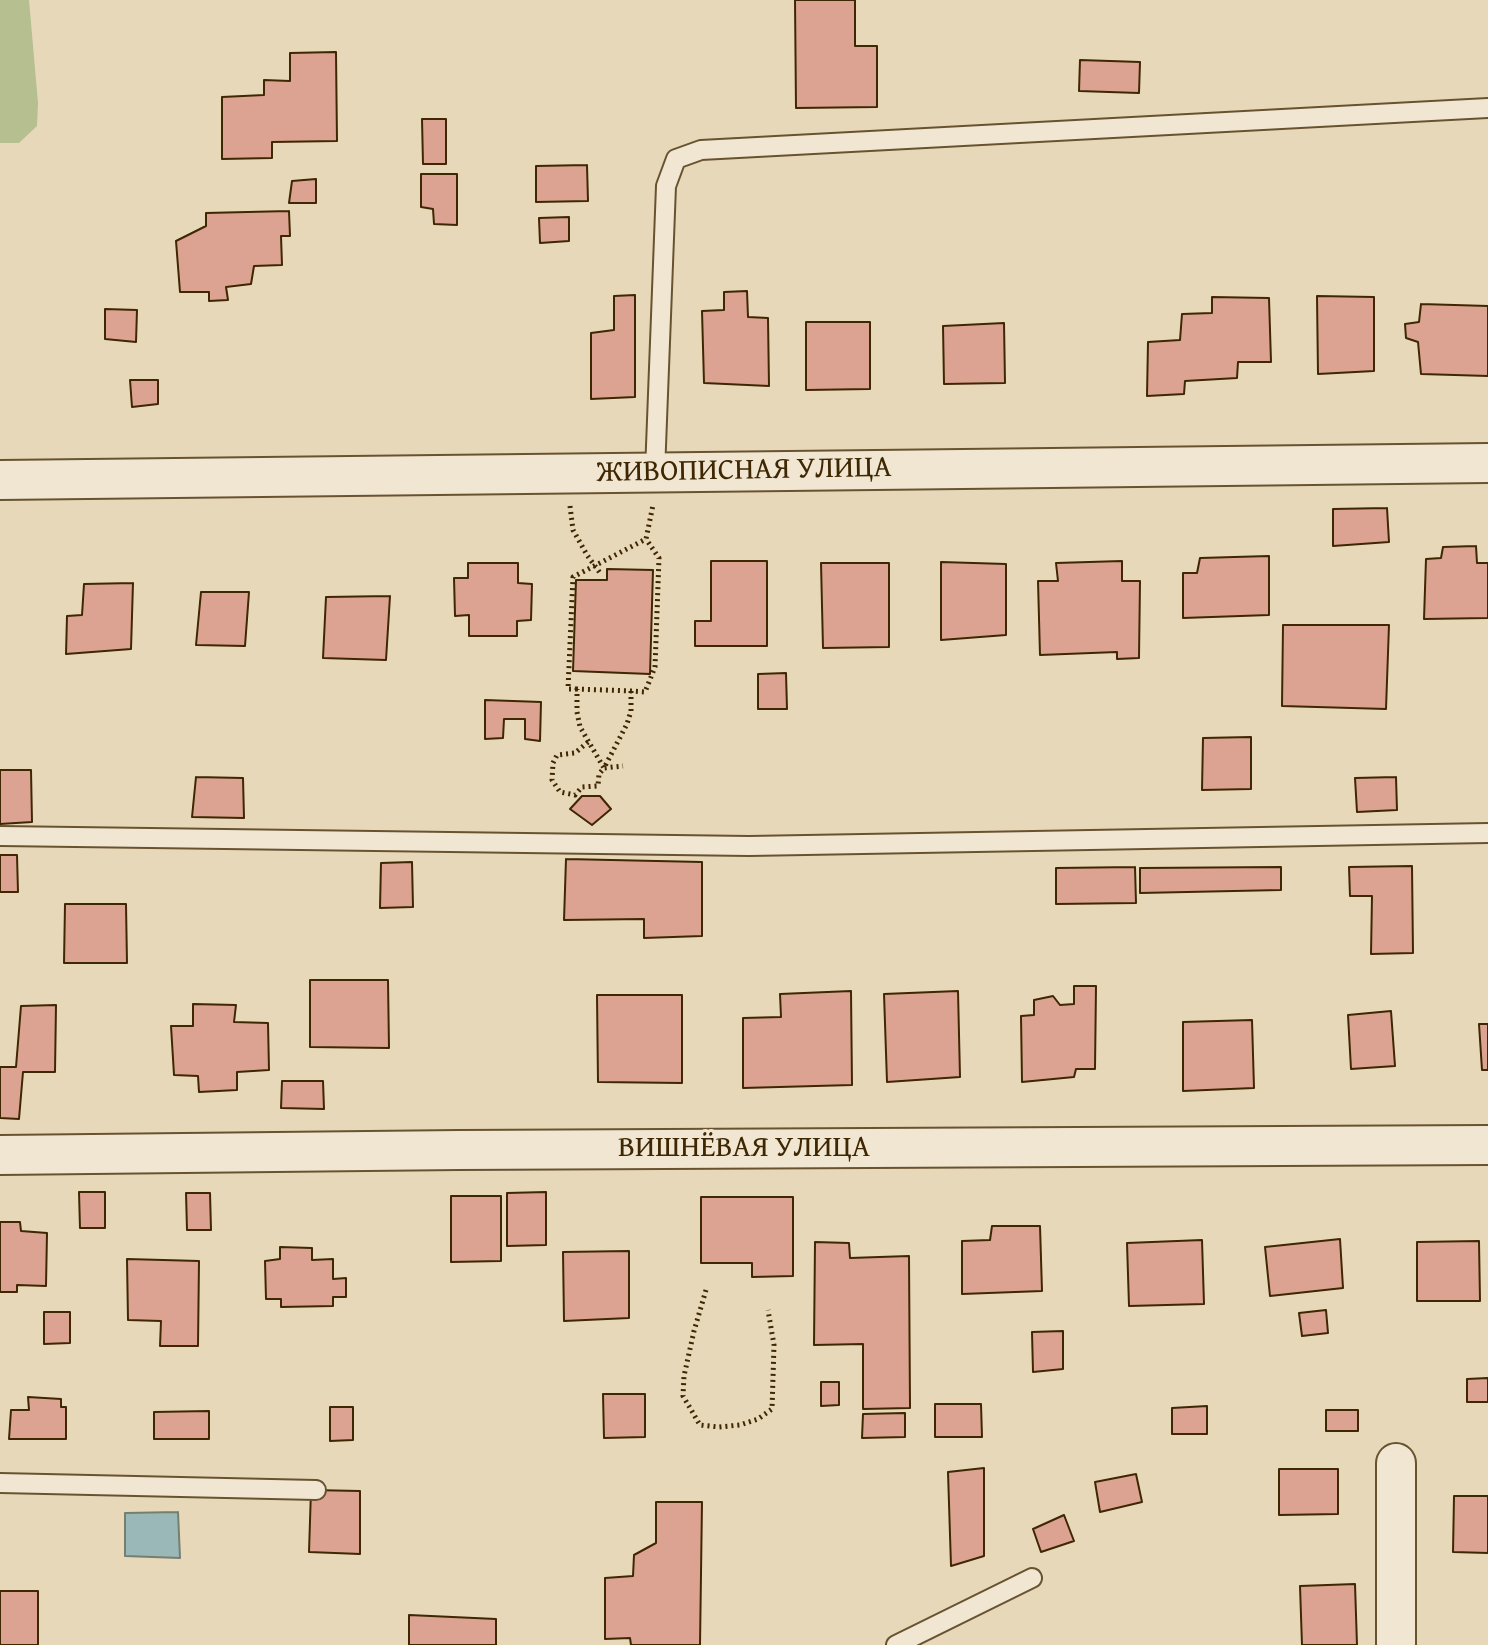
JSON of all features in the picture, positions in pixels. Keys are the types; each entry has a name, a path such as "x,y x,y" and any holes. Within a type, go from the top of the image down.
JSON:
{"street":[{"name":"ЖИВОПИСНАЯ УЛИЦА","path":"0,480 1488,463"},
{"name":"ВИШНЁВАЯ УЛИЦА","path":"0,1155 1488,1145"},
{"path":"1396,1463 1396,1645"}],"lane":[{"path":"655,472 666,186 676,159 701,150 1488,108"},
{"path":"0,836 749,846 1488,833"},
{"path":"0,1483 316,1490"},
{"path":"896,1645 1032,1578"}],"path":[{"path":"646,539 659,558 655,667 645,692 568,689 573,577 646,539 652,519 655,472"},
{"path":"567,473 573,530 600,573"},
{"path":"577,689 577,712 588,742 604,768"},
{"path":"588,742 575,753 557,755 552,780 560,792 575,795 582,787 601,787 599,774 627,724 631,711 631,691"},
{"path":"604,768 623,766"},
{"path":"706,1290 691,1344 683,1396 700,1425 740,1425 758,1419 772,1409 774,1345 768,1310"}],"green space":[{"path":"0,0 29,0 38,103 37,126 19,143 0,143"}],"water":[{"path":"178,1512 180,1558 125,1556 125,1513"}],"building":[{"path":"795,0 855,0 855,46 877,46 877,107 796,108"},
{"path":"336,52 337,141 272,142 272,158 222,159 222,97 264,95 264,80 290,81 290,53"},
{"path":"1080,60 1140,62 1139,93 1079,91"},
{"path":"422,119 446,119 446,164 423,164"},
{"path":"587,165 588,201 536,202 536,166"},
{"path":"421,174 457,174 457,225 434,224 433,209 421,207"},
{"path":"316,179 316,203 289,203 292,181"},
{"path":"289,211 290,236 281,236 282,265 254,266 251,284 226,287 228,300 209,301 209,292 180,292 176,241 206,226 206,213"},
{"path":"569,217 569,241 540,243 539,218"},
{"path":"747,291 748,317 768,318 769,386 704,383 702,311 724,310 724,292"},
{"path":"635,295 635,397 591,399 591,333 614,330 614,296"},
{"path":"1317,296 1374,297 1374,371 1318,374"},
{"path":"1212,297 1269,298 1271,362 1238,362 1237,378 1185,381 1184,394 1147,396 1148,342 1180,340 1182,314 1212,313"},
{"path":"1421,304 1488,306 1488,376 1421,374 1418,342 1406,338 1405,324 1419,322"},
{"path":"105,309 137,310 136,342 105,339"},
{"path":"806,322 870,322 870,389 806,390"},
{"path":"1004,323 1005,383 944,384 943,326"},
{"path":"130,380 158,380 158,404 132,407"},
{"path":"1387,508 1389,542 1333,546 1333,509"},
{"path":"1476,546 1477,563 1488,563 1488,618 1424,619 1426,559 1441,558 1443,547"},
{"path":"1269,556 1269,615 1183,618 1183,573 1197,573 1200,558"},
{"path":"711,561 767,561 767,646 695,646 695,621 711,621"},
{"path":"1122,561 1122,581 1140,581 1139,658 1117,659 1117,652 1040,655 1038,581 1058,581 1056,563"},
{"path":"941,562 1006,564 1006,635 941,640"},
{"path":"468,563 518,563 518,583 532,584 531,620 517,621 517,636 469,636 469,615 455,616 454,578 468,578"},
{"path":"821,563 889,563 889,647 823,648"},
{"path":"607,569 653,570 650,674 573,671 576,580 607,580"},
{"path":"133,583 131,649 66,654 67,616 82,615 84,584"},
{"path":"201,592 249,592 245,646 196,645"},
{"path":"390,596 386,660 323,658 326,597"},
{"path":"1283,625 1389,625 1386,709 1282,706"},
{"path":"786,673 787,709 758,709 758,674"},
{"path":"485,700 541,702 540,741 525,739 525,719 504,719 503,738 485,739"},
{"path":"1251,737 1251,789 1202,790 1203,738"},
{"path":"0,770 31,770 32,822 0,824"},
{"path":"196,777 243,778 244,818 192,817"},
{"path":"1396,777 1397,810 1357,812 1355,778"},
{"path":"582,796 600,796 611,809 592,825 570,809"},
{"path":"0,855 17,855 18,892 0,892"},
{"path":"566,859 702,862 702,936 644,938 644,919 564,920"},
{"path":"412,862 413,907 380,908 381,863"},
{"path":"1412,866 1413,953 1371,954 1372,896 1350,896 1349,867"},
{"path":"1135,867 1136,903 1056,904 1056,868"},
{"path":"1281,867 1281,890 1140,893 1140,868"},
{"path":"65,904 126,904 127,963 64,963"},
{"path":"310,980 388,980 389,1048 310,1047"},
{"path":"1074,986 1096,986 1095,1069 1076,1069 1074,1077 1022,1082 1021,1016 1034,1015 1034,1000 1053,996 1060,1005 1074,1004"},
{"path":"851,991 852,1085 743,1088 743,1018 781,1017 780,994"},
{"path":"958,991 960,1077 887,1082 884,994"},
{"path":"597,995 682,995 682,1083 598,1082"},
{"path":"193,1004 236,1005 234,1022 268,1023 269,1070 237,1072 237,1090 199,1092 198,1076 174,1075 171,1026 193,1026"},
{"path":"56,1005 55,1072 23,1072 19,1119 0,1118 0,1067 16,1067 21,1006"},
{"path":"1391,1011 1395,1066 1351,1069 1348,1015"},
{"path":"1252,1020 1254,1088 1183,1091 1183,1022"},
{"path":"1479,1024 1488,1024 1488,1070 1482,1070"},
{"path":"282,1081 323,1081 324,1109 281,1108"},
{"path":"79,1192 105,1192 105,1228 80,1228"},
{"path":"546,1192 546,1245 507,1246 507,1193"},
{"path":"186,1193 210,1193 211,1230 187,1230"},
{"path":"451,1196 501,1196 501,1261 451,1262"},
{"path":"701,1197 793,1197 793,1276 752,1277 752,1263 701,1263"},
{"path":"0,1222 20,1222 21,1231 47,1233 46,1286 17,1285 17,1292 0,1292"},
{"path":"992,1226 1040,1226 1042,1291 962,1294 962,1241 990,1240"},
{"path":"1340,1239 1343,1288 1270,1296 1265,1247"},
{"path":"1202,1240 1204,1304 1129,1306 1127,1243"},
{"path":"1479,1241 1480,1301 1417,1301 1417,1242"},
{"path":"815,1242 849,1243 850,1258 909,1256 910,1408 863,1409 863,1344 814,1345"},
{"path":"280,1247 312,1248 312,1260 333,1259 333,1279 346,1278 346,1297 333,1297 333,1306 281,1307 281,1299 266,1299 265,1261 280,1259"},
{"path":"629,1251 629,1318 564,1321 563,1252"},
{"path":"127,1259 199,1261 198,1346 160,1346 161,1321 128,1320"},
{"path":"1326,1310 1328,1333 1302,1336 1299,1313"},
{"path":"44,1312 70,1312 70,1343 44,1344"},
{"path":"1063,1331 1063,1369 1033,1372 1032,1332"},
{"path":"1488,1378 1488,1402 1467,1402 1467,1379"},
{"path":"821,1382 839,1382 839,1405 821,1406"},
{"path":"603,1394 645,1394 645,1437 604,1438"},
{"path":"28,1397 61,1399 61,1407 66,1407 66,1439 9,1439 11,1410 29,1410"},
{"path":"935,1404 981,1404 982,1437 935,1437"},
{"path":"1207,1406 1207,1434 1172,1434 1172,1408"},
{"path":"330,1407 353,1407 353,1440 330,1441"},
{"path":"1326,1410 1358,1410 1358,1431 1326,1431"},
{"path":"209,1411 209,1439 154,1439 154,1412"},
{"path":"905,1413 905,1437 862,1438 863,1414"},
{"path":"984,1468 984,1556 951,1566 948,1472"},
{"path":"1279,1469 1338,1469 1338,1514 1279,1515"},
{"path":"1136,1474 1142,1502 1100,1512 1095,1482"},
{"path":"311,1490 360,1491 360,1554 309,1552"},
{"path":"1454,1496 1488,1496 1488,1553 1453,1552"},
{"path":"656,1502 702,1502 700,1645 631,1645 630,1638 605,1639 605,1578 633,1576 634,1555 656,1543"},
{"path":"1064,1515 1074,1541 1041,1552 1033,1529"},
{"path":"1355,1584 1357,1645 1302,1645 1300,1586"},
{"path":"0,1591 38,1591 38,1645 0,1645"},
{"path":"409,1615 496,1619 496,1645 409,1645"}]}
